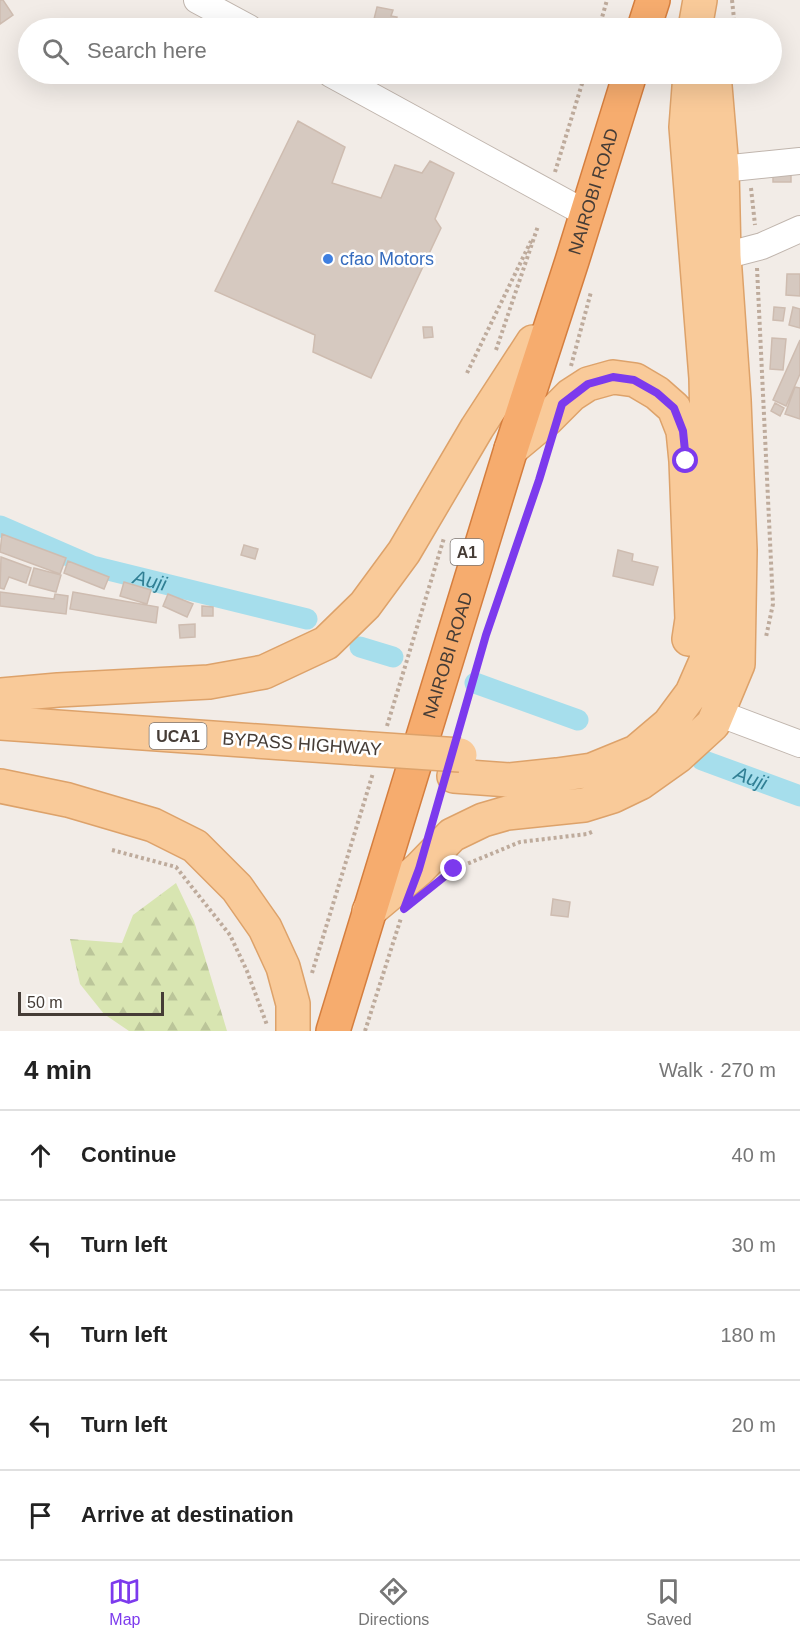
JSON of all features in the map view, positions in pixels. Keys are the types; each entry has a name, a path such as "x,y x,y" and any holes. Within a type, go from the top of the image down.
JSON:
{"highway":[{"path":"633,18 639,0"},
{"path":"647,18 652,0"},
{"name":"NAIROBI ROAD","path":"323,1031 386,814 533,342 562,200 613,84"},
{"name":"NAIROBI ROAD","path":"333,1031 511,449 627,84"}],"main road":[{"path":"697,18 700,0"},
{"path":"708,0 709,18"},
{"path":"453,765 509,780 592,770 636,752 669,724 692,693 706,661 716,583 708,477 706,378 686,127 689,84"},
{"path":"369,911 419,869 452,836 483,820 507,813 584,805 613,796 640,783 678,756 713,724 718,713 738,664 740,550 734,400 724,256 722,169 715,84"},
{"path":"0,695 209,682 264,672 326,643 365,605 404,552 477,428 533,342"},
{"path":"453,765 555,757 588,751 636,730 664,705 679,675 688,646 692,619 686,461 683,431 674,408 657,393 634,380 613,377 588,384 511,449"},
{"name":"BYPASS HIGHWAY","path":"0,723 362,762"},
{"name":"BYPASS HIGHWAY","path":"0,746 453,765"},
{"path":"0,786 68,800 153,825 195,846 237,888 265,928 283,967 293,1019"}],"street":[{"path":"197,0 230,18"},
{"path":"349,84 562,200"},
{"path":"722,169 800,161"},
{"path":"724,256 762,246 800,229"},
{"path":"718,713 800,744"}],"path":[{"path":"602,18 607,0"},
{"path":"732,0 734,18"},
{"path":"562,200 583,84"},
{"path":"467,373 538,226 493,359"},
{"path":"562,404 576,341 593,285"},
{"path":"432,825 453,765 486,635 549,447"},
{"path":"385,732 446,529"},
{"path":"293,1019 314,969 362,762"},
{"path":"454,869 520,842 587,834 598,829"},
{"path":"112,850 176,867 230,935 247,971 268,1031"},
{"path":"365,1031 404,909"}],"green space":[{"path":"176,883 194,921 227,1031 129,1031 104,1014 80,984 70,939 122,943 133,915"}],"building":[{"path":"0,0 3,0 13,15 0,24"},
{"path":"377,7 393,10 391,16 397,17 397,18 374,18"},
{"name":"cfao Motors","path":"298,121 345,147 332,183 381,198 395,165 422,173 430,161 454,173 435,219 441,228 371,378 313,352 315,335 215,291"},
{"path":"773,171 791,171 791,182 773,182"},
{"path":"787,274 800,274 800,296 786,295"},
{"path":"774,307 785,308 783,321 773,320"},
{"path":"793,307 800,309 800,328 789,325"},
{"path":"423,327 432,327 433,337 424,338"},
{"path":"772,338 786,339 783,370 770,369"},
{"path":"800,340 800,374 786,406 773,400"},
{"path":"795,387 800,388 800,419 785,414"},
{"path":"775,403 784,408 780,416 771,411"},
{"path":"2,534 66,558 60,574 0,552"},
{"path":"244,545 258,549 255,559 241,555"},
{"path":"618,550 633,554 632,561 658,567 653,585 613,576"},
{"path":"1,557 31,568 26,583 9,577 4,589 0,588"},
{"path":"68,561 109,577 104,589 64,573"},
{"path":"34,568 61,575 56,592 29,585"},
{"path":"124,582 151,590 147,604 120,596"},
{"path":"0,592 54,599 55,594 68,596 66,614 0,606"},
{"path":"73,592 158,607 156,623 70,609"},
{"path":"168,594 193,604 187,617 163,606"},
{"path":"202,606 213,607 213,616 202,616"},
{"path":"195,624 195,637 180,638 179,625"},
{"path":"553,899 570,902 568,917 551,915"}],"waterway":[{"name":"Auji","path":"0,526 92,566 307,619"},
{"path":"360,647 393,657"},
{"path":"475,683 578,720"},
{"name":"Auji","path":"702,760 800,796"}],"place":[{"name":"cfao Motors","path":"328,259"}],"route":[{"path":"454,869 404,909 419,869 486,635 539,480 562,404 588,384 613,377 634,380 657,393 674,408 683,431 686,461"}]}
